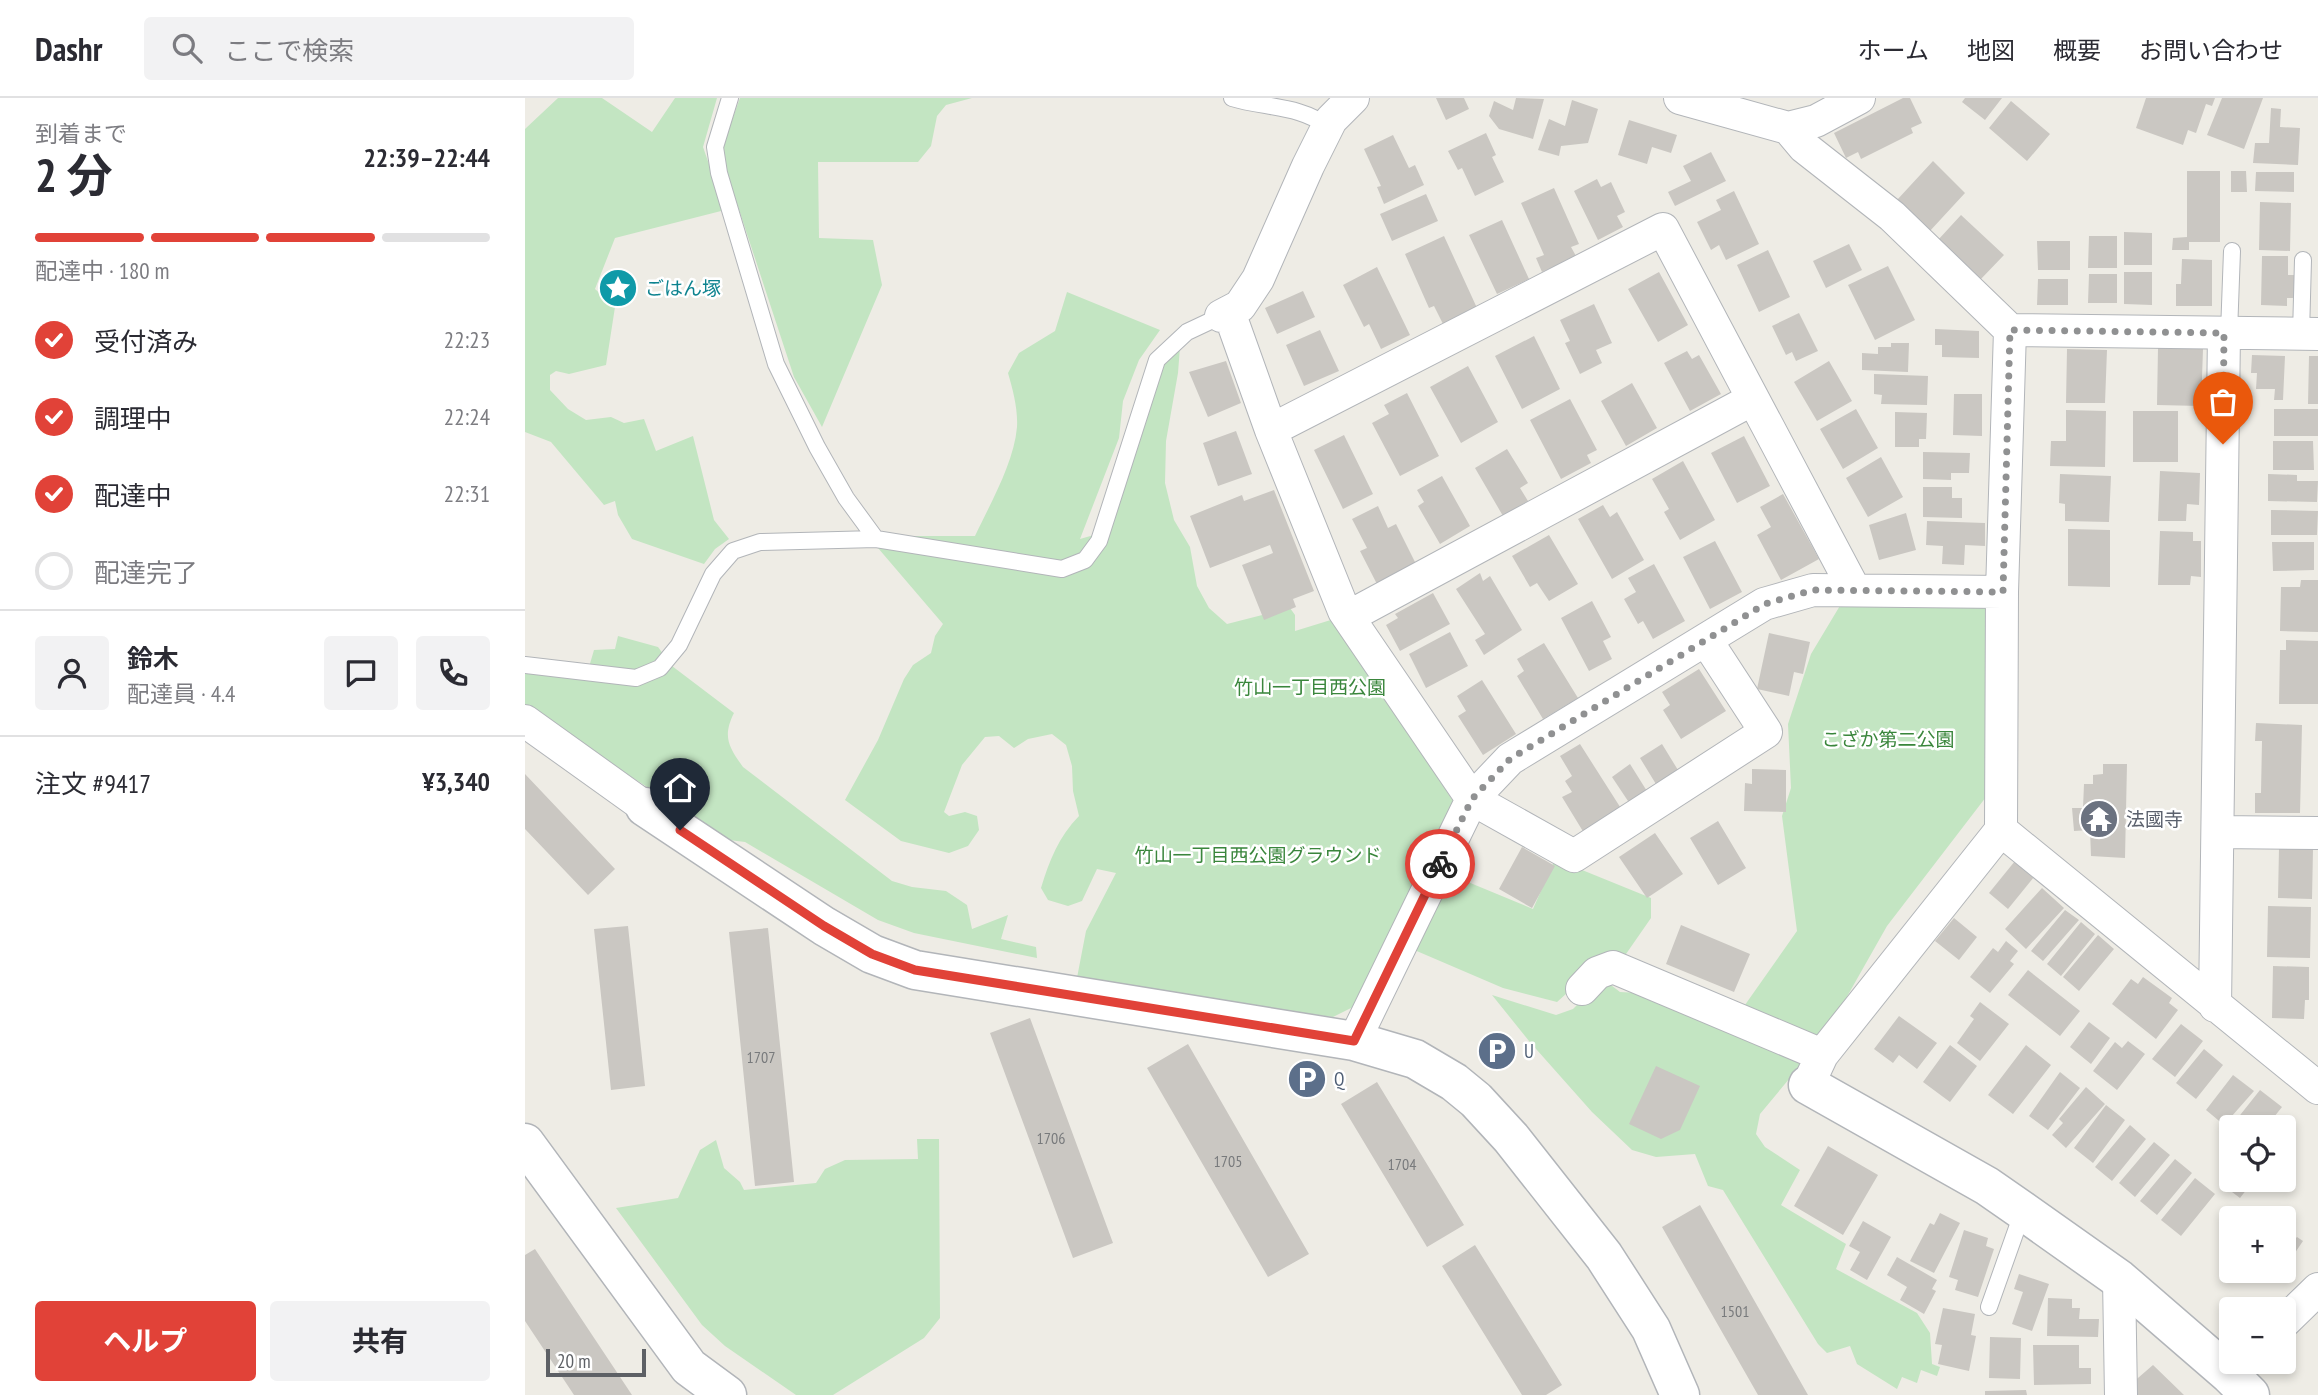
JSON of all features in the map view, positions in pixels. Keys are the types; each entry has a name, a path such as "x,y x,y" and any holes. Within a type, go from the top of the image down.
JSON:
{"street":[{"path":"1353,98 1331,120 1258,279 1240,306 1225,314 1347,617 1472,799 1574,856 1766,732 1706,640"},
{"path":"1680,98 1788,128 1816,121 1859,98"},
{"path":"1788,128 1804,147 1892,216 2010,330 2309,334"},
{"path":"1271,430 1663,229 1854,589"},
{"path":"1815,1070 2001,830 2003,592 2010,330"},
{"path":"2215,1006 2226,333"},
{"path":"1347,617 1753,399"},
{"path":"1354,1041 1472,799 1510,759 1765,604 1813,590 2003,592"},
{"path":"525,721 645,807 824,926 872,954 915,970 1354,1041 1415,1059 1454,1082 1476,1100 1511,1138 1604,1256 1651,1329 1680,1395"},
{"path":"2001,830 2318,1088"},
{"path":"2218,832 2318,833"},
{"path":"1582,989 1597,973 1613,967 1815,1070 2119,1279 2242,1377"},
{"path":"525,1143 689,1367 727,1395"},
{"path":"2119,1279 2121,1395"},
{"path":"2296,1310 2318,1289"}],"lane":[{"path":"730,98 715,147 719,173 776,364 846,499 876,539"},
{"path":"1232,98 1254,105 1291,109 1315,117 1328,127"},
{"path":"2226,333 2232,251"},
{"path":"2303,260 2309,334"},
{"path":"525,665 636,678 660,668 679,645 713,575 733,551 760,542 876,539 1062,569 1085,560 1099,541 1157,360 1187,332 1225,314"},
{"path":"1989,1307 2023,1211"}],"green space":[{"path":"558,98 602,98 652,132 675,98 717,98 703,147 725,210 615,238 595,289 615,307 606,365 569,374 556,371 550,375 550,390 568,409 586,420 611,417 624,423 644,419 656,451 693,436 714,520 729,539 715,549 704,564 632,539 618,515 615,501 604,505 551,442 525,432 525,129"},
{"path":"740,98 972,98 946,105 937,116 931,146 918,162 818,162 819,238 873,240 882,285 822,427 794,377 724,164 723,145"},
{"path":"1067,292 1160,330 1139,360 1123,401 1119,438 1080,539 1111,530 1159,369 1180,347 1166,441 1165,483 1174,520 1190,547 1197,586 1209,608 1227,624 1290,608 1295,615 1295,631 1334,619 1455,804 1355,1006 1333,1017 1076,983 1086,931 1116,873 1097,869 1082,901 1068,906 1048,900 1041,888 1055,849 1079,816 1073,791 1072,766 1066,745 1052,734 1028,739 1014,748 999,736 985,737 962,765 944,812 949,816 965,812 977,816 979,830 968,846 949,853 901,841 845,800 878,740 904,679 913,665 931,653 935,636 943,624 878,548 907,536 975,536 1001,483 1015,441 1017,413 1008,373 1019,353 1055,331"},
{"name":"こざか第二公園","path":"1979,597 1991,609 1986,797 1887,926 1819,1046 1740,1012 1797,931 1782,816 1791,788 1788,724 1811,654 1844,599"},
{"path":"618,636 658,647 672,666 734,713 728,729 729,742 743,767 892,881 912,887 946,891 967,905 972,929 1008,915 1001,939 1036,947 1037,958 914,933 878,920 745,842 729,840 525,708 525,657 589,667 594,650 615,649"},
{"path":"1555,859 1651,898 1651,918 1626,954 1592,964 1576,985 1557,1002 1503,988 1412,949 1451,875 1533,909"},
{"path":"1603,979 1620,992 1657,994 1801,1056 1799,1067 1760,1114 1756,1134 1765,1147 1800,1170 1781,1205 1846,1244 1836,1269 1917,1313 1930,1333 1932,1364 1940,1367 1937,1376 1921,1370 1917,1383 1902,1377 1897,1389 1857,1364 1850,1346 1827,1353 1818,1344 1723,1190 1708,1186 1695,1154 1656,1157 1632,1150 1592,1112 1492,995 1556,1015 1573,1009"},
{"path":"917,1139 939,1139 940,1318 924,1338 833,1395 796,1395 725,1346 702,1325 616,1208 678,1198 700,1150 716,1140 724,1168 740,1182 744,1190 816,1183 825,1169 845,1160 918,1159"}],"building":[{"path":"1436,98 1464,98 1469,109 1446,120"},
{"path":"1516,98 1544,99 1533,139 1499,129 1489,116 1494,101 1513,110"},
{"path":"1903,98 1910,98 1922,123 1911,128 1913,133 1861,159 1858,152 1846,158 1834,133"},
{"path":"1965,98 2002,98 1985,120 1962,102"},
{"path":"2146,98 2215,98 2212,106 2206,104 2196,133 2188,130 2183,145 2136,128"},
{"path":"2222,98 2263,98 2244,149 2207,135"},
{"path":"1572,100 1598,109 1588,143 1561,146 1559,156 1538,150 1549,119 1565,126"},
{"path":"2011,101 2050,134 2027,161 1989,128"},
{"path":"2271,108 2281,109 2280,127 2300,128 2298,165 2253,163 2255,143 2269,143"},
{"path":"1629,120 1677,135 1671,153 1652,147 1647,164 1618,155"},
{"path":"1486,133 1496,155 1492,157 1504,182 1475,196 1462,168 1458,170 1448,151"},
{"path":"1393,135 1409,168 1415,165 1424,185 1384,204 1377,187 1381,186 1364,149"},
{"path":"1711,152 1726,181 1675,206 1668,192 1691,181 1683,166"},
{"path":"1933,161 1965,193 1929,232 1897,200"},
{"path":"2187,171 2220,171 2220,242 2189,242 2189,250 2172,250 2173,238 2187,237"},
{"path":"2231,171 2246,171 2247,192 2231,192"},
{"path":"2256,172 2294,172 2294,192 2255,191"},
{"path":"1597,179 1601,187 1611,182 1625,212 1617,216 1623,227 1598,240 1574,191"},
{"path":"1554,188 1579,244 1571,247 1576,256 1542,272 1536,258 1544,255 1521,203"},
{"path":"1734,191 1759,244 1726,260 1719,245 1711,250 1697,222 1721,210 1716,200"},
{"path":"1426,194 1438,221 1392,241 1380,214"},
{"path":"2260,202 2291,203 2290,251 2259,250"},
{"path":"1961,215 2004,255 1980,280 1938,240"},
{"path":"1502,220 1529,279 1497,294 1469,235"},
{"path":"2124,232 2152,233 2152,265 2124,265"},
{"path":"1444,236 1477,308 1443,324 1434,306 1429,308 1405,254"},
{"path":"2089,236 2117,236 2117,268 2088,268"},
{"path":"2037,241 2070,241 2070,270 2038,270"},
{"path":"1849,244 1862,270 1826,288 1813,261"},
{"path":"1768,250 1790,297 1759,312 1737,265"},
{"path":"2262,256 2288,256 2288,275 2294,275 2294,298 2287,298 2287,306 2261,305"},
{"path":"2182,259 2212,260 2212,306 2176,306 2176,284 2181,284"},
{"path":"1888,266 1915,320 1875,340 1848,285"},
{"path":"1377,267 1410,335 1381,349 1369,324 1364,327 1343,285"},
{"path":"1659,272 1688,325 1658,342 1628,289"},
{"path":"2124,272 2152,272 2152,305 2124,304"},
{"path":"2089,274 2117,274 2117,303 2088,303"},
{"path":"2038,279 2068,279 2068,305 2037,305"},
{"path":"1303,291 1315,317 1277,334 1265,308"},
{"path":"1594,304 1612,343 1596,350 1602,363 1580,374 1565,343 1570,341 1560,320"},
{"path":"1799,313 1818,351 1796,361 1792,352 1786,355 1772,326"},
{"path":"1935,329 1979,331 1979,358 1942,357 1942,345 1935,345"},
{"path":"1320,330 1339,371 1304,386 1286,345"},
{"path":"1534,336 1560,389 1522,409 1495,356"},
{"path":"1891,343 1909,343 1908,372 1862,370 1862,353 1878,354 1878,347 1891,347"},
{"path":"2158,348 2203,349 2201,406 2157,405"},
{"path":"2067,349 2107,350 2105,403 2066,403"},
{"path":"1687,351 1692,359 1699,355 1721,394 1690,411 1664,363"},
{"path":"2252,355 2285,356 2283,400 2274,400 2275,389 2256,389 2257,373 2251,373"},
{"path":"2309,356 2318,356 2318,404 2308,404"},
{"path":"1226,361 1241,403 1208,417 1189,372"},
{"path":"1829,361 1852,401 1817,421 1794,382"},
{"path":"1468,366 1498,422 1461,443 1430,387"},
{"path":"1874,374 1928,376 1927,405 1881,404 1882,395 1874,394"},
{"path":"1632,383 1657,428 1626,446 1601,401"},
{"path":"1407,393 1439,456 1400,476 1372,423 1389,414 1384,405"},
{"path":"1954,394 1982,394 1982,436 1953,435"},
{"path":"1570,399 1597,450 1587,455 1591,463 1561,479 1530,420"},
{"path":"1856,409 1878,448 1843,469 1820,429"},
{"path":"2274,409 2318,409 2318,436 2274,436"},
{"path":"2066,410 2106,411 2105,467 2050,466 2051,441 2066,441"},
{"path":"2133,411 2178,411 2178,462 2133,462"},
{"path":"1895,412 1927,413 1926,439 1919,439 1919,447 1895,447"},
{"path":"1236,431 1252,474 1218,486 1203,443"},
{"path":"1344,435 1373,494 1343,509 1314,450"},
{"path":"1744,436 1770,486 1737,503 1711,453"},
{"path":"2273,441 2313,441 2314,470 2273,470"},
{"path":"1507,449 1528,483 1520,488 1528,501 1503,516 1475,468"},
{"path":"1923,452 1970,453 1969,473 1951,473 1951,480 1923,479"},
{"path":"1881,457 1903,497 1868,517 1846,478"},
{"path":"1683,461 1715,520 1680,540 1664,512 1669,509 1652,479"},
{"path":"2160,471 2200,473 2199,505 2187,504 2186,521 2158,521"},
{"path":"2060,474 2111,476 2109,522 2065,521 2065,504 2059,503"},
{"path":"2268,474 2297,475 2297,481 2318,481 2317,502 2268,501"},
{"path":"1442,476 1470,526 1440,544 1418,506 1424,502 1417,490"},
{"path":"1923,487 1952,487 1952,498 1962,498 1962,518 1923,517"},
{"path":"1274,490 1314,591 1293,599 1296,607 1264,620 1242,565 1273,553 1270,545 1210,568 1190,516 1242,495 1244,501"},
{"path":"1783,494 1819,559 1781,580 1757,535 1771,527 1760,507"},
{"path":"1603,505 1610,517 1617,512 1644,560 1612,579 1578,519"},
{"path":"1378,506 1388,528 1396,524 1418,568 1379,588 1360,551 1367,548 1352,519"},
{"path":"2271,510 2318,511 2317,535 2271,535"},
{"path":"1906,513 1916,550 1879,560 1869,525"},
{"path":"1927,521 1985,523 1985,546 1965,545 1964,565 1942,564 1943,546 1926,545"},
{"path":"2068,529 2110,530 2110,587 2068,586"},
{"path":"2160,531 2193,532 2193,541 2201,541 2201,577 2191,576 2190,585 2158,585"},
{"path":"1549,535 1578,584 1549,601 1537,583 1530,587 1512,556"},
{"path":"1715,541 1742,592 1710,609 1683,557"},
{"path":"2272,542 2314,542 2314,570 2273,571"},
{"path":"1654,564 1685,621 1653,639 1643,621 1638,624 1624,599 1636,592 1628,578"},
{"path":"1480,573 1483,581 1490,576 1522,630 1484,655 1475,640 1485,634 1456,589"},
{"path":"2301,580 2318,580 2318,632 2280,631 2281,587 2300,587"},
{"path":"1433,593 1450,624 1400,651 1386,625 1398,618 1395,614"},
{"path":"1592,601 1611,637 1603,641 1612,659 1589,671 1561,618"},
{"path":"1450,632 1468,666 1426,688 1409,654"},
{"path":"1769,633 1810,642 1803,674 1794,672 1789,696 1757,689"},
{"path":"2286,640 2318,641 2318,704 2279,704 2280,650 2286,650"},
{"path":"1544,643 1578,698 1543,719 1517,676 1524,671 1517,659"},
{"path":"1699,669 1726,711 1681,739 1663,710 1670,705 1662,692"},
{"path":"1482,680 1516,734 1483,755 1458,716 1466,711 1457,696"},
{"path":"2256,723 2302,725 2300,813 2255,813 2255,793 2261,793 2262,741 2255,741"},
{"path":"1580,744 1622,810 1584,833 1562,797 1572,792 1565,781 1572,776 1560,756"},
{"path":"1662,744 1681,775 1659,789 1640,758"},
{"path":"1630,764 1650,796 1632,807 1612,777"},
{"name":"法國寺","path":"2103,764 2127,764 2125,858 2091,856 2090,830 2074,831 2072,808 2083,808 2084,784 2093,784 2093,775 2103,774"},
{"path":"1752,769 1786,770 1786,812 1744,811 1745,783 1752,784"},
{"path":"525,774 615,869 588,895 525,829"},
{"path":"1718,821 1746,868 1718,885 1690,838"},
{"path":"1655,833 1683,874 1647,898 1619,857"},
{"path":"1522,847 1555,866 1532,908 1499,889"},
{"path":"2279,848 2313,849 2312,899 2278,898"},
{"path":"2015,861 2034,877 2008,909 1989,893"},
{"path":"2042,888 2064,908 2026,949 2005,929"},
{"path":"2268,906 2311,907 2310,958 2267,957"},
{"path":"2065,910 2079,920 2043,961 2031,951"},
{"path":"1954,918 1977,937 1959,960 1935,941"},
{"path":"2081,922 2095,934 2061,976 2047,964"},
{"path":"1681,925 1750,954 1734,992 1666,964"},
{"path":"628,926 645,1086 611,1090 594,929"},
{"path":"768,928 794,1182 755,1186 729,932"},
{"path":"2098,935 2114,949 2079,991 2063,977"},
{"path":"2006,941 2018,951 2010,961 2014,964 1990,993 1970,977 1993,948 1998,952"},
{"path":"2273,966 2309,967 2309,1000 2305,1000 2304,1019 2272,1018"},
{"path":"2028,970 2080,1011 2060,1036 2008,995"},
{"path":"2143,977 2172,998 2169,1003 2178,1010 2156,1039 2112,1004 2131,979 2138,984"},
{"path":"1980,1002 2009,1024 1980,1061 1957,1043 1974,1019 1970,1016"},
{"path":"1899,1016 1937,1043 1917,1069 1899,1055 1893,1063 1874,1049"},
{"path":"1030,1018 1113,1243 1073,1258 990,1033"},
{"path":"2089,1022 2110,1038 2091,1064 2070,1047"},
{"path":"2181,1024 2203,1041 2175,1077 2152,1059"},
{"path":"2128,1041 2145,1054 2117,1090 2093,1071 2115,1042 2122,1048"},
{"path":"1188,1044 1309,1254 1268,1277 1147,1068"},
{"path":"1950,1045 1977,1066 1950,1102 1923,1082"},
{"path":"2026,1045 2051,1065 2013,1114 1988,1095"},
{"path":"2204,1049 2223,1065 2196,1099 2176,1083"},
{"path":"1656,1066 1700,1086 1680,1130 1661,1139 1629,1124"},
{"path":"2060,1072 2080,1088 2048,1130 2029,1116"},
{"path":"2233,1075 2254,1091 2233,1115 2219,1115 2219,1121 2206,1110"},
{"path":"1377,1082 1464,1225 1427,1247 1341,1104"},
{"path":"2086,1087 2105,1104 2066,1148 2052,1135 2063,1123 2059,1119"},
{"path":"2260,1090 2282,1107 2276,1115 2240,1115"},
{"path":"2106,1105 2125,1120 2093,1163 2074,1148"},
{"path":"2130,1125 2146,1139 2112,1181 2095,1167"},
{"path":"2154,1142 2170,1155 2135,1197 2119,1183"},
{"path":"1828,1146 1878,1175 1843,1235 1794,1206"},
{"path":"2175,1159 2192,1173 2157,1215 2140,1201"},
{"path":"2195,1178 2215,1194 2181,1236 2161,1220"},
{"path":"2232,1192 2245,1192 2240,1198"},
{"path":"1700,1205 1808,1395 1758,1395 1662,1227"},
{"path":"1940,1213 1960,1223 1934,1273 1910,1261 1930,1223 1934,1225"},
{"path":"1863,1221 1891,1237 1867,1280 1850,1270 1860,1252 1849,1246"},
{"path":"1964,1230 1988,1238 1986,1246 1994,1249 1978,1297 1955,1290 1958,1280 1949,1277"},
{"path":"2296,1238 2303,1241 2296,1251"},
{"path":"1475,1245 1562,1385 1546,1395 1522,1395 1442,1266"},
{"path":"535,1249 632,1395 574,1395 525,1321 525,1255"},
{"path":"1897,1257 1937,1280 1932,1289 1936,1291 1924,1314 1900,1300 1907,1287 1887,1275"},
{"path":"2019,1274 2049,1284 2032,1331 2012,1324 2023,1292 2014,1289"},
{"path":"2048,1298 2072,1299 2072,1308 2080,1308 2079,1319 2099,1319 2098,1337 2047,1336"},
{"path":"1943,1308 1975,1314 1971,1335 1976,1336 1969,1371 1938,1364 1942,1345 1935,1344"},
{"path":"1990,1337 2021,1338 2020,1379 1989,1378"},
{"path":"2033,1345 2079,1345 2079,1368 2091,1368 2091,1384 2034,1385"},
{"path":"2153,1365 2184,1395 2132,1395 2131,1384"},
{"path":"2026,1390 2027,1395 1985,1395 1985,1391"}],"way so far":[{"path":"1440,864 1472,799 1510,759 1765,604 1813,590 2003,592 2010,330 2224,333 2223,444"}],"place":[{"name":"ごはん塚","path":"618,288"},
{"name":"法國寺","path":"2099,819"},
{"name":"U","path":"1497,1051"},
{"name":"Q","path":"1307,1079"}],"route":[{"path":"680,830 824,926 872,954 915,970 1354,1041 1440,864"}],"park label":[{"name":"竹山一丁目西公園","path":"1310,687"},
{"name":"竹山一丁目西公園グラウンド","path":"1258,855"}]}
